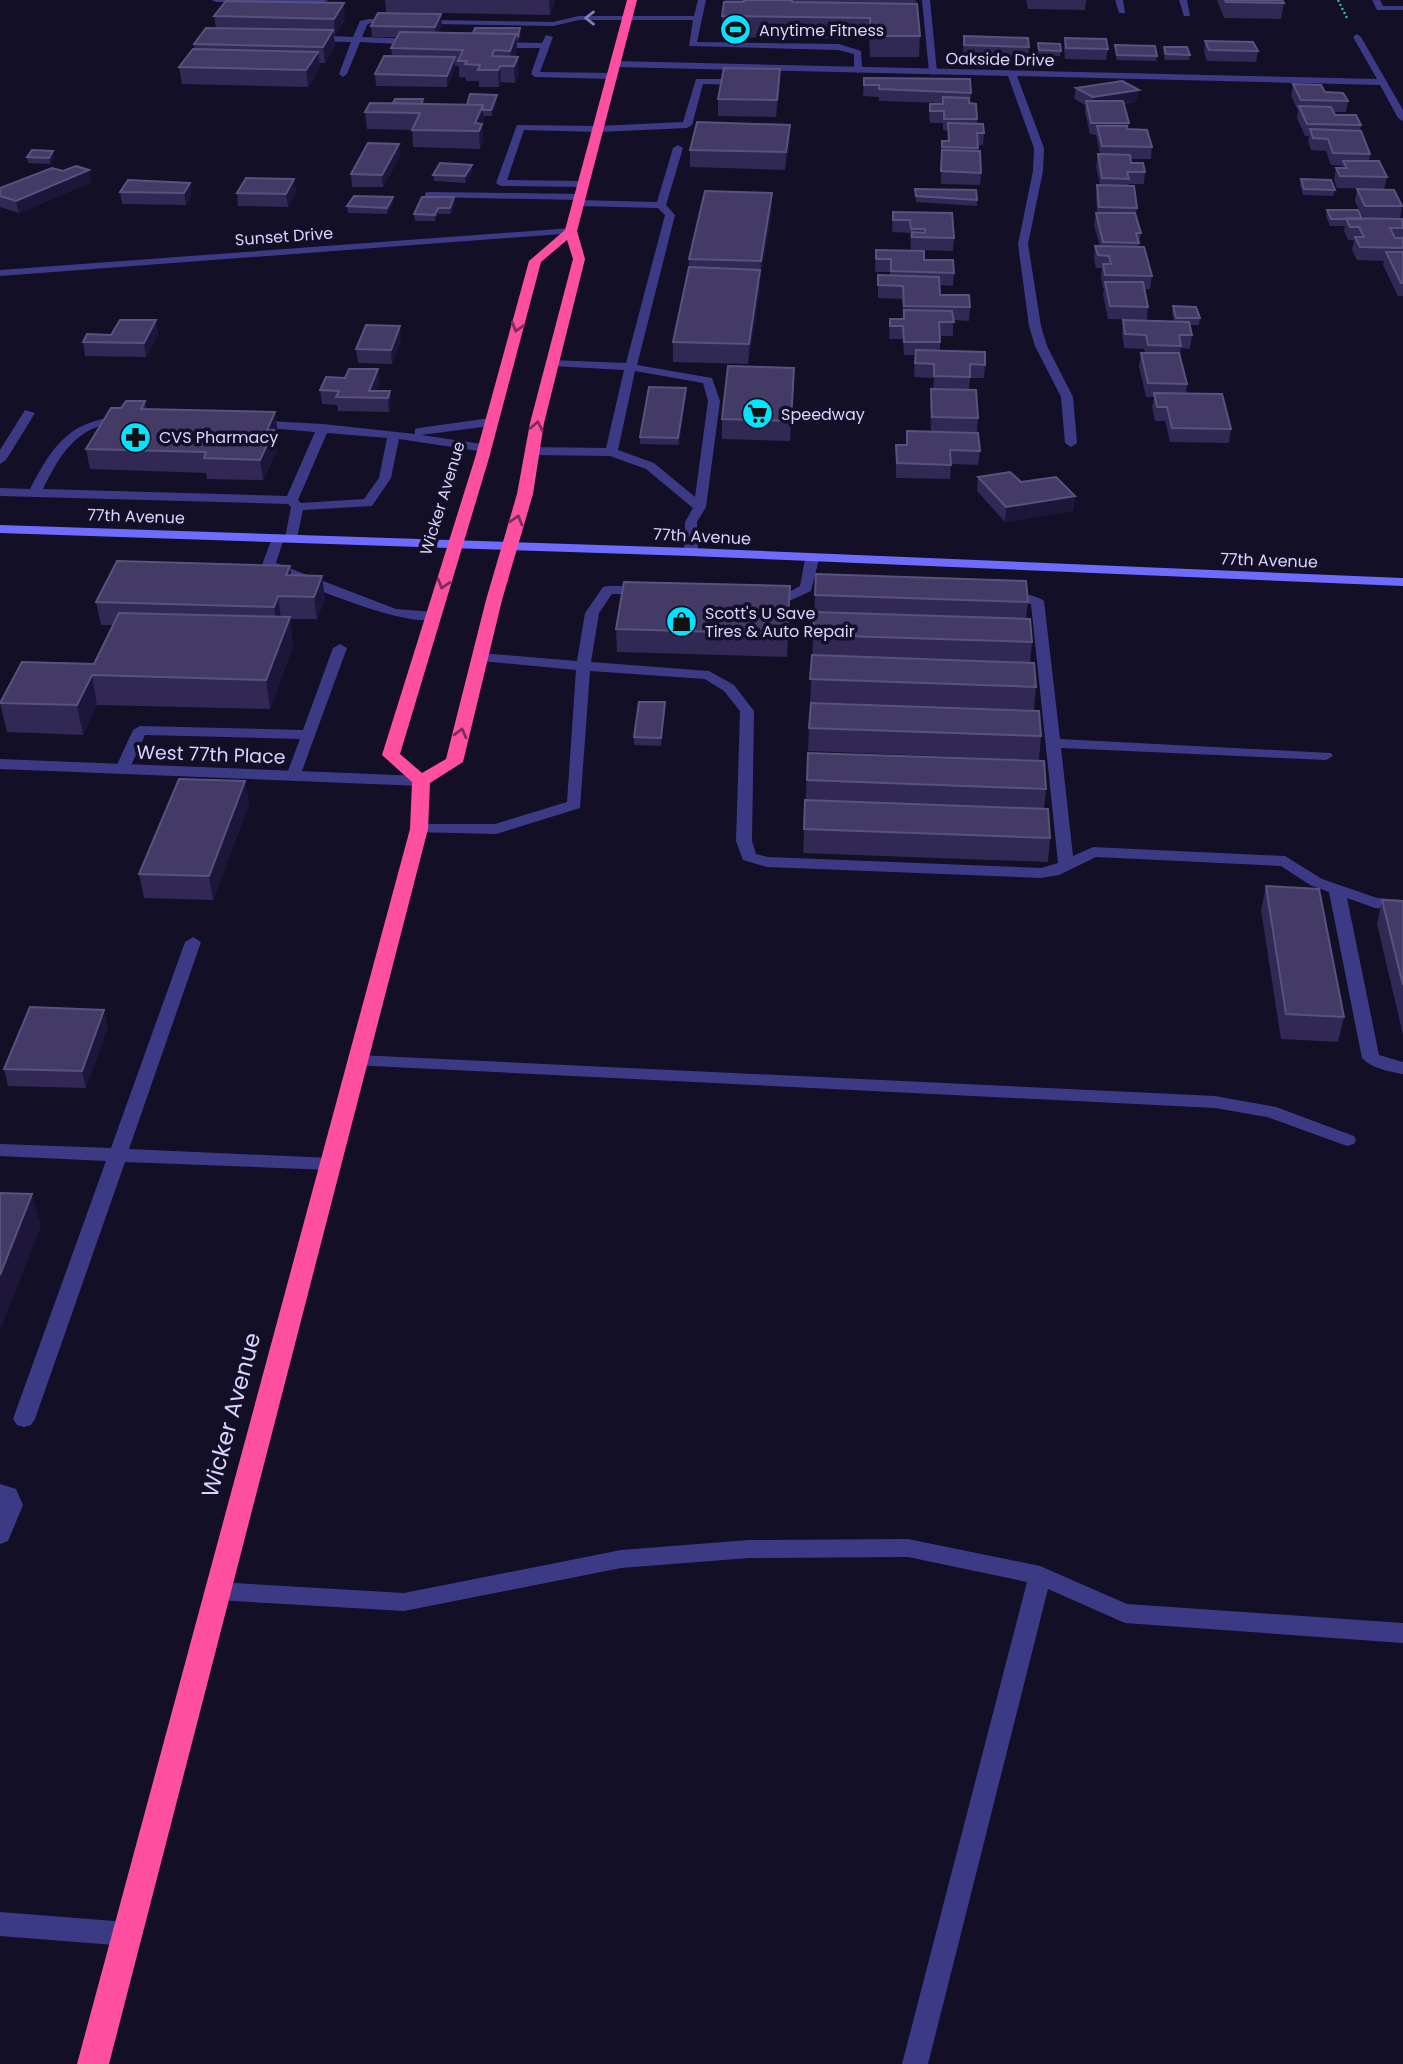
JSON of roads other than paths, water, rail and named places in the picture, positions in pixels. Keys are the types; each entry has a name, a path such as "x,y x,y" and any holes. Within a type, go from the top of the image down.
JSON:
{"highway":[{"path":"421,781 454,762 524,494 552,363 579,259 570,231 632,0"},
{"name":"Wicker Avenue","path":"93,2064 419,829 421,781 391,755 485,448 535,261 570,231"}],"street":[{"path":"216,0 324,0"},
{"path":"702,0 692,44 839,47 858,53 858,70"},
{"path":"926,0 933,72"},
{"path":"1119,0 1122,12"},
{"path":"1183,0 1187,14"},
{"path":"1376,0 1380,8 1403,8"},
{"path":"553,24 579,18 626,24 699,18"},
{"path":"343,75 363,23 369,21 553,24 584,29"},
{"path":"478,44 545,46 553,24"},
{"path":"611,29 626,24"},
{"path":"1357,37 1403,118"},
{"path":"297,38 424,43"},
{"name":"Oakside Drive","path":"545,46 535,74 614,70 765,75 858,70 1383,82"},
{"path":"1012,74 1039,148 1038,171 1023,244 1035,326 1041,346 1067,397 1071,443"},
{"path":"520,127 599,123 687,125 699,81 765,75"},
{"path":"525,115 502,183 661,205 670,215 611,452"},
{"path":"588,117 599,123"},
{"path":"661,205 678,148"},
{"path":"428,195 580,195"},
{"name":"Sunset Drive","path":"0,272 570,231"},
{"path":"552,363 631,367 708,380 714,401 700,507 691,522 691,552"},
{"path":"0,460 29,413"},
{"path":"35,492 53,457 81,427 110,419 136,420"},
{"path":"394,435 490,422"},
{"path":"243,423 394,435 485,448"},
{"path":"323,428 285,538 269,565 394,613 434,616"},
{"path":"0,492 295,504 368,503 385,478 394,435"},
{"path":"533,451 611,452 650,466 700,507"},
{"name":"77th Avenue","path":"0,529 691,552 1403,582"},
{"path":"750,595 789,597 812,589 812,559"},
{"path":"419,829 496,829 575,805 583,666 592,613 608,590 658,591"},
{"path":"993,596 1037,601 1066,866"},
{"path":"294,776 340,648"},
{"path":"481,657 709,675 729,688 747,711 744,841 750,857 767,862 1041,873 1053,872 1093,852 1286,861 1316,882 1337,890 1375,904 1403,905"},
{"path":"124,769 140,730 309,735"},
{"path":"1052,743 1326,756"},
{"name":"West 77th Place","path":"0,764 421,781"},
{"path":"1337,890 1371,1058 1403,1068"},
{"path":"24,1419 192,942"},
{"path":"358,1061 1215,1102 1269,1111 1348,1140"},
{"path":"0,1150 330,1164"},
{"path":"0,1493 8,1495 12,1505 0,1535"},
{"path":"217,1591 404,1602 621,1559 749,1549 908,1548 1040,1575 1125,1613 1403,1633"},
{"path":"915,2064 1040,1575"},
{"path":"0,1924 127,1934"}],"place":[{"name":"Anytime Fitness","path":"736,30"},
{"name":"Speedway","path":"758,414"},
{"name":"CVS Pharmacy","path":"136,437"},
{"name":"Scott's U Save Tires & Auto Repair","path":"682,622"}]}
